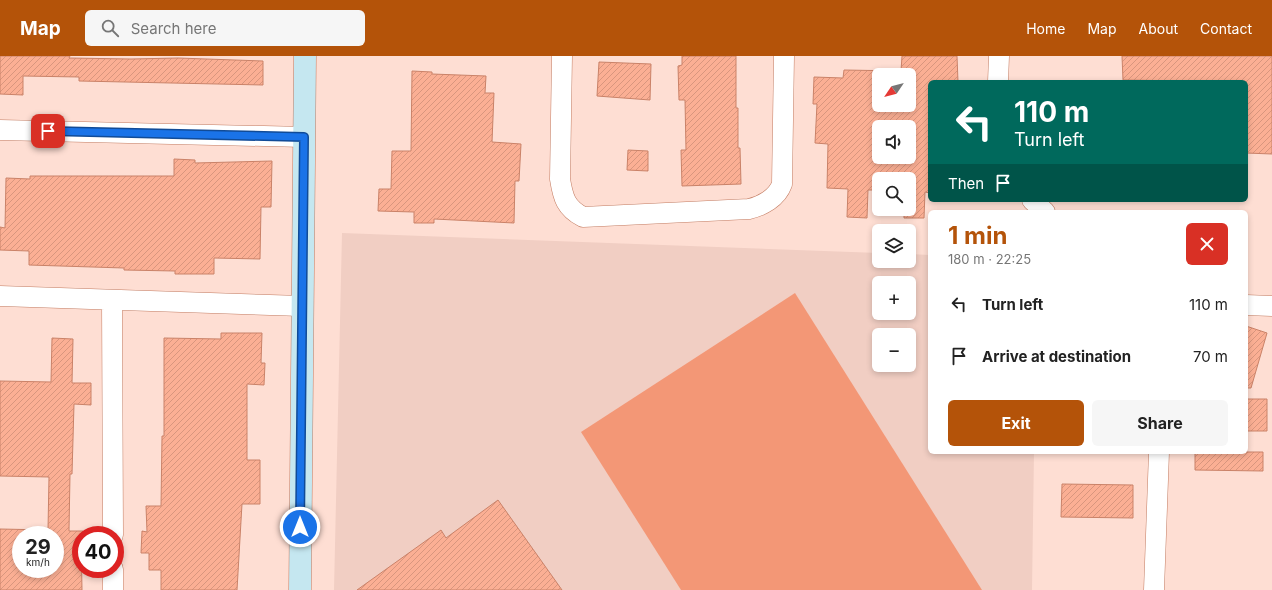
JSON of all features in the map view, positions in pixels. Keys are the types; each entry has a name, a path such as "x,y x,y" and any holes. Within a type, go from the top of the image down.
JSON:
{"street":[{"path":"300,590 305,56"},
{"path":"562,56 560,179 562,196 572,211 583,217 749,209 760,206 770,200 777,193 782,184 784,56"},
{"path":"998,80 999,56"},
{"path":"0,130 304,137"},
{"path":"1034,202 1043,210"},
{"path":"0,296 302,306"},
{"path":"112,300 113,526"},
{"path":"1248,305 1272,306"},
{"path":"1154,590 1159,454"},
{"path":"113,578 113,590"}],"shaded area":[{"path":"342,233 872,253 872,268 916,268 916,254 928,255 928,454 1034,454 1032,590 334,590"},
{"path":"795,293 982,590 681,590 581,432"}],"building":[{"path":"0,56 70,56 69,58 131,59 178,58 263,61 263,85 79,81 79,77 23,76 23,95 0,94"},
{"path":"682,56 736,56 736,108 738,108 738,148 740,148 741,184 682,186 681,150 686,150 685,100 679,100 678,66 682,65"},
{"path":"902,56 957,56 958,80 928,80 928,193 925,192 924,218 904,218 904,216 916,216 916,172 872,172 872,190 868,190 867,218 847,217 848,189 827,188 828,144 815,143 817,104 813,104 814,77 843,78 844,70 872,70 872,112 916,112 916,68 901,68"},
{"path":"1122,56 1272,56 1272,154 1248,153 1248,80 1123,80"},
{"path":"599,62 651,64 650,100 597,96"},
{"path":"412,71 432,72 432,74 486,76 485,93 494,93 492,142 521,144 519,181 515,181 514,223 434,219 434,223 414,223 414,212 378,211 379,189 391,189 392,151 411,151"},
{"path":"628,150 648,151 648,171 627,170"},
{"path":"174,159 195,160 195,163 272,161 271,207 261,207 260,259 214,258 214,274 175,274 175,271 29,265 29,251 0,250 0,227 5,228 6,178 30,179 30,176 174,176"},
{"path":"1248,327 1267,333 1251,388 1248,388"},
{"path":"221,333 262,333 261,363 265,363 264,385 247,384 247,460 260,460 260,504 242,504 237,590 161,590 161,570 149,570 149,553 141,553 142,531 147,532 146,506 161,506 162,436 164,436 164,338 221,339"},
{"path":"52,338 73,339 72,383 91,383 91,405 74,404 72,474 70,474 69,531 72,531 72,578 82,578 82,590 0,590 0,529 12,529 12,578 64,578 64,526 48,526 49,477 0,476 0,381 51,382"},
{"path":"1248,399 1267,399 1267,431 1248,431"},
{"path":"1248,452 1263,452 1263,471 1195,470 1195,454 1248,454"},
{"path":"1062,484 1133,485 1133,518 1061,517"},
{"path":"498,500 562,590 357,590 441,530 446,538"}],"route":[{"path":"48,131 304,137 300,527"}]}
